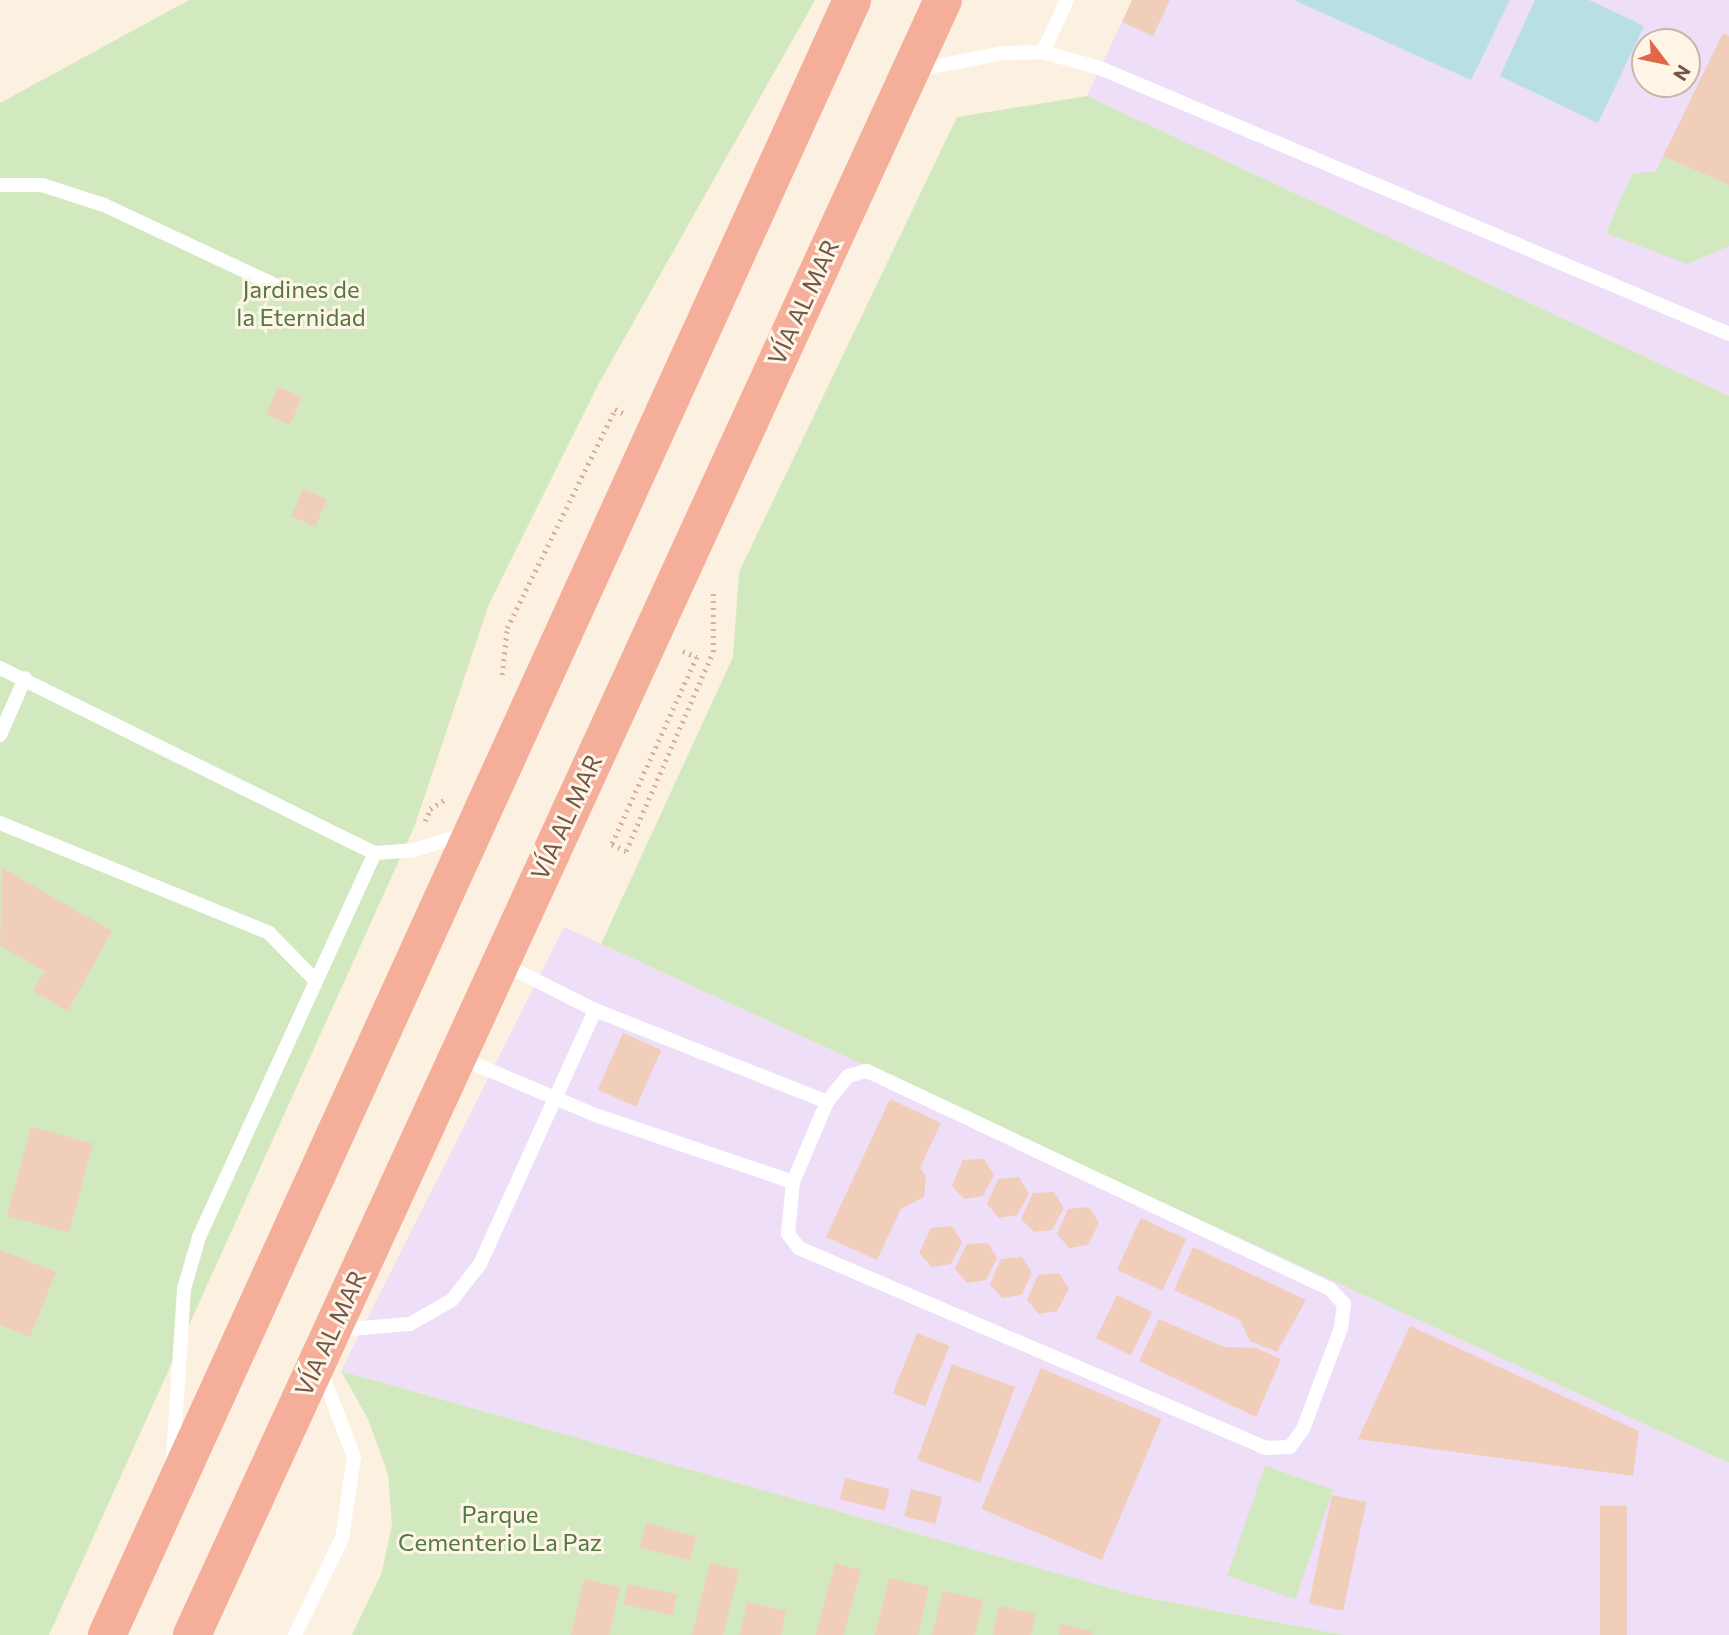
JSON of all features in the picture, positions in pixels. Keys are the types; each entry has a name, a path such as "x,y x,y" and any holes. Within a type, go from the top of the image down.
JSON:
{"highway":[{"path":"107,1635 470,833 852,0"},
{"name":"VÍA AL MAR","path":"191,1635 943,0"}],"lane":[{"path":"1043,52 1067,0"},
{"path":"908,72 1004,54 1043,52 1100,68 1729,334"},
{"path":"0,185 42,185 104,205 273,284"},
{"path":"0,668 375,853 414,850 470,833"},
{"path":"0,735 25,678"},
{"path":"0,822 269,933 316,981"},
{"path":"170,1496 184,1289 199,1237 375,853"},
{"path":"499,963 595,1010 827,1102"},
{"path":"295,1635 342,1538 354,1457 324,1346 410,1324 452,1300 480,1264 595,1010"},
{"path":"457,1056 598,1116 793,1182"},
{"path":"867,1071 1330,1289 1344,1304 1341,1328 1303,1429 1290,1447 1266,1448 799,1248 788,1234 793,1182 827,1102 848,1076 867,1071"}],"path":[{"path":"697,657 612,844 626,851 713,652"}],"shaded area":[{"path":"1132,0 1729,0 1729,396 1087,96"},
{"path":"564,927 1729,1463 1729,1635 1344,1635 1138,1596 341,1371"}],"green space":[{"name":"Jardines de la Eternidad","path":"189,0 815,0 598,385 489,604 415,825 49,1635 0,1635 0,103"},
{"path":"1087,96 1729,396 1729,1463 601,944 733,657 739,572 957,117"},
{"path":"1663,156 1729,185 1729,246 1687,264 1606,233 1632,174 1656,171"},
{"name":"Parque Cementerio La Paz","path":"341,1371 1138,1596 1344,1635 352,1635 382,1572 392,1524 388,1474 368,1419"},
{"path":"1265,1466 1333,1489 1295,1599 1227,1576"}],"water":[{"path":"1294,0 1510,0 1471,80"},
{"path":"1535,0 1589,0 1644,26 1631,28 1631,53 1598,123 1500,76"}],"building":[{"path":"1132,0 1170,0 1153,36 1122,22"},
{"path":"1723,33 1729,36 1729,185 1663,156 1691,98 1701,98 1701,78"},
{"path":"278,387 302,397 290,425 266,415"},
{"path":"303,489 327,499 315,527 291,517"},
{"path":"2,868 112,931 68,1011 33,991 45,971 0,946"},
{"path":"623,1033 661,1050 636,1107 598,1090"},
{"path":"890,1099 941,1123 920,1168 926,1176 924,1197 901,1209 877,1260 826,1237"},
{"path":"31,1127 93,1144 69,1232 7,1216"},
{"path":"984,1159 994,1175 983,1196 964,1199 952,1186 963,1160"},
{"path":"1019,1177 1029,1194 1017,1215 999,1218 987,1204 998,1179"},
{"path":"1054,1192 1064,1208 1052,1230 1034,1232 1021,1219 1033,1193"},
{"path":"1089,1207 1099,1223 1088,1245 1069,1248 1057,1234 1068,1209"},
{"path":"1141,1218 1186,1239 1162,1291 1117,1270"},
{"path":"952,1226 962,1242 951,1264 932,1267 919,1253 931,1228"},
{"path":"988,1243 997,1258 986,1280 967,1283 955,1269 967,1244"},
{"path":"1193,1247 1306,1300 1277,1352 1250,1341 1240,1320 1174,1290"},
{"path":"0,1250 56,1272 30,1337 0,1325"},
{"path":"1022,1257 1032,1273 1021,1295 1002,1298 990,1284 1001,1259"},
{"path":"1059,1273 1069,1289 1057,1311 1039,1314 1027,1300 1038,1275"},
{"path":"1117,1295 1152,1312 1131,1355 1096,1338"},
{"path":"1159,1319 1224,1347 1256,1348 1281,1359 1256,1417 1139,1361"},
{"path":"1410,1326 1639,1431 1633,1476 1358,1439"},
{"path":"917,1333 949,1346 925,1406 893,1393"},
{"path":"952,1364 1015,1387 980,1483 917,1460"},
{"path":"1041,1368 1162,1419 1102,1560 981,1509"},
{"path":"845,1478 890,1489 884,1510 840,1499"},
{"path":"911,1489 942,1497 935,1524 904,1516"},
{"path":"1332,1495 1366,1502 1343,1611 1309,1604"},
{"path":"1600,1506 1627,1506 1627,1635 1600,1635"},
{"path":"646,1523 696,1536 690,1561 640,1547"},
{"path":"710,1563 739,1570 723,1635 692,1635"},
{"path":"835,1563 861,1570 844,1635 816,1635"},
{"path":"889,1578 929,1587 918,1635 875,1635"},
{"path":"584,1579 620,1587 609,1635 571,1635"},
{"path":"628,1584 677,1594 673,1615 624,1605"},
{"path":"943,1591 983,1600 975,1635 932,1635"},
{"path":"747,1602 786,1611 781,1635 740,1635"},
{"path":"999,1606 1036,1614 1031,1635 993,1635"},
{"path":"1061,1624 1093,1631 1092,1635 1059,1635"}]}
